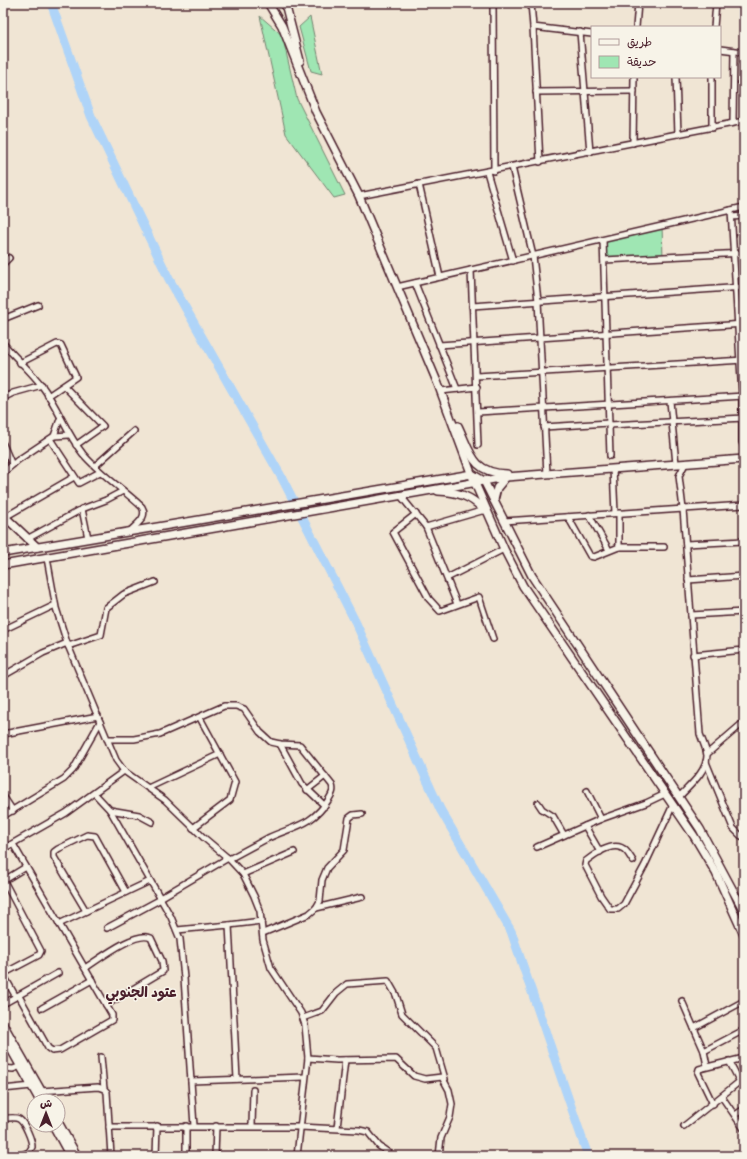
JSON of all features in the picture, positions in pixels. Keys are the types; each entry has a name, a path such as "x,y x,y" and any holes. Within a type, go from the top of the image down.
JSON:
{"street":[{"path":"268,3 282,26 316,112 359,196 440,388 474,460 480,467 492,473 534,475"},
{"path":"286,3 304,80"},
{"path":"493,3 494,171"},
{"path":"531,3 540,162"},
{"path":"636,26 638,3"},
{"path":"714,26 716,3"},
{"path":"533,27 591,34"},
{"path":"580,32 590,152"},
{"path":"721,49 744,52"},
{"path":"733,123 734,50"},
{"path":"633,143 634,78"},
{"path":"676,78 678,134"},
{"path":"712,78 712,128"},
{"path":"536,92 634,91"},
{"path":"359,196 494,171 744,121"},
{"path":"512,167 533,256 538,301 547,474"},
{"path":"487,172 513,261"},
{"path":"419,184 440,277"},
{"path":"397,287 744,207"},
{"path":"731,210 738,325 742,360 742,442 744,447"},
{"path":"732,217 744,216"},
{"path":"603,240 610,456"},
{"path":"604,260 744,253"},
{"path":"3,264 9,258"},
{"path":"471,270 477,387 478,445"},
{"path":"415,283 457,389"},
{"path":"472,306 744,287"},
{"path":"3,319 38,305"},
{"path":"439,345 744,324"},
{"path":"3,343 5,350 42,386 76,445 100,472 123,490 145,511 144,516 130,531"},
{"path":"20,363 59,344 76,374 75,379 48,396"},
{"path":"476,376 742,360"},
{"path":"3,398 13,393 42,386"},
{"path":"64,386 103,426 76,445"},
{"path":"440,388 457,389 477,387"},
{"path":"440,388 486,512 523,586 673,805 716,873 744,935"},
{"path":"478,412 743,396"},
{"path":"670,401 676,464"},
{"path":"544,427 743,418"},
{"path":"52,437 60,419"},
{"path":"95,466 134,431"},
{"path":"3,473 52,437 69,435"},
{"path":"52,437 74,477 79,483 100,472"},
{"path":"3,444 12,465"},
{"path":"3,565 338,507 474,481 484,481 506,477 676,464 743,461"},
{"path":"679,797 698,775 706,762 707,754 700,734 686,544 679,476 686,464"},
{"path":"613,469 619,547"},
{"path":"3,553 339,495 472,474 484,481 532,576 679,797 720,863 743,908"},
{"path":"37,547 4,516 74,477"},
{"path":"494,500 497,488 506,477"},
{"path":"28,539 82,509 106,500 123,490"},
{"path":"426,490 455,492 469,496 486,512"},
{"path":"400,495 426,526 457,604"},
{"path":"504,521 744,505"},
{"path":"82,509 88,538"},
{"path":"426,526 486,512"},
{"path":"416,514 394,530 394,534 428,599 440,611 476,597 481,598 493,639"},
{"path":"589,515 609,550"},
{"path":"568,516 590,556 619,547 664,547"},
{"path":"686,544 744,541"},
{"path":"447,578 504,549"},
{"path":"47,558 55,605 68,645 116,760 124,771 165,800 193,828 228,858 243,874 254,896 262,921 266,953 271,968 303,1018 307,1036 308,1058 297,1156"},
{"path":"688,580 744,576"},
{"path":"3,676 44,652 101,635 106,608 124,594 155,582"},
{"path":"3,630 55,605"},
{"path":"691,615 744,612"},
{"path":"693,655 744,650"},
{"path":"107,739 146,738 177,728 224,706 236,706 244,709 260,732 271,742 300,746 334,788 319,814 298,828 270,838 228,858 107,928"},
{"path":"3,734 98,716"},
{"path":"193,828 230,800 235,782 200,718"},
{"path":"3,816 64,779 73,770 100,722"},
{"path":"707,754 744,722"},
{"path":"280,744 294,774 307,790 324,806"},
{"path":"148,788 220,754"},
{"path":"706,762 733,828 740,836 744,837"},
{"path":"3,849 66,813 95,794 124,771"},
{"path":"307,790 325,776"},
{"path":"587,791 601,819"},
{"path":"95,794 110,810 177,930 182,952 194,1126"},
{"path":"537,847 584,826 646,803 665,794"},
{"path":"3,796 13,811"},
{"path":"538,803 542,809 553,816 564,835"},
{"path":"633,862 626,850 618,846 600,852 591,857 585,864 601,896 610,909 618,909 624,904 645,865 673,805"},
{"path":"110,810 139,815 152,822"},
{"path":"263,933 309,914 316,908 320,901 322,880 328,868 344,850 349,818 353,815 362,814"},
{"path":"584,826 600,852"},
{"path":"86,911 54,857 54,852 87,835 94,836 126,892"},
{"path":"13,844 112,1015 112,1020 60,1050 52,1051 48,1048 3,974 39,955 41,950 3,881 26,867"},
{"path":"243,874 294,852"},
{"path":"59,924 150,881"},
{"path":"316,908 362,897"},
{"path":"177,930 262,921"},
{"path":"229,925 237,1079"},
{"path":"85,968 132,939 142,936 151,938 162,961 162,971 106,1004"},
{"path":"3,1004 58,973"},
{"path":"42,1008 92,980"},
{"path":"303,1018 322,1011 336,992 347,984 388,981 396,995 402,1014 436,1048 452,1104 450,1117 441,1138 439,1156"},
{"path":"682,1001 704,1052 707,1066"},
{"path":"694,1028 744,1001"},
{"path":"3,1024 41,1091 98,1087 104,1088"},
{"path":"704,1052 744,1030"},
{"path":"3,1035 22,1066 36,1093"},
{"path":"101,1057 104,1088 107,1092 111,1156"},
{"path":"308,1058 345,1060 396,1059 414,1076 425,1079 442,1077 445,1081"},
{"path":"713,1104 698,1071 707,1066 744,1058"},
{"path":"337,1128 345,1060"},
{"path":"684,1126 742,1080 728,1061"},
{"path":"3,1068 13,1069 22,1066"},
{"path":"191,1081 305,1077"},
{"path":"3,1089 32,1086"},
{"path":"252,1126 253,1090"},
{"path":"722,1097 744,1129"},
{"path":"735,1115 744,1109"},
{"path":"3,1118 17,1118 21,1121 32,1143 32,1147 29,1152 20,1156"},
{"path":"156,1156 157,1126"},
{"path":"186,1126 186,1156"},
{"path":"215,1156 216,1126"},
{"path":"109,1127 252,1126 337,1128 368,1132 379,1146 390,1155"},
{"path":"57,1133 70,1156"},
{"path":"64,1133 77,1156"}],"green space":[{"path":"260,16 282,35 297,99 345,195 334,198 286,134"},
{"path":"310,17 322,74 311,71 299,27"},
{"path":"662,226 663,257 604,260 603,240"}],"waterway":[{"path":"51,3 91,116 169,279 282,478 356,623 440,809 511,931 588,1156"}],"district":[{"name":"عتود الجنوبي","path":"141,994"}]}
